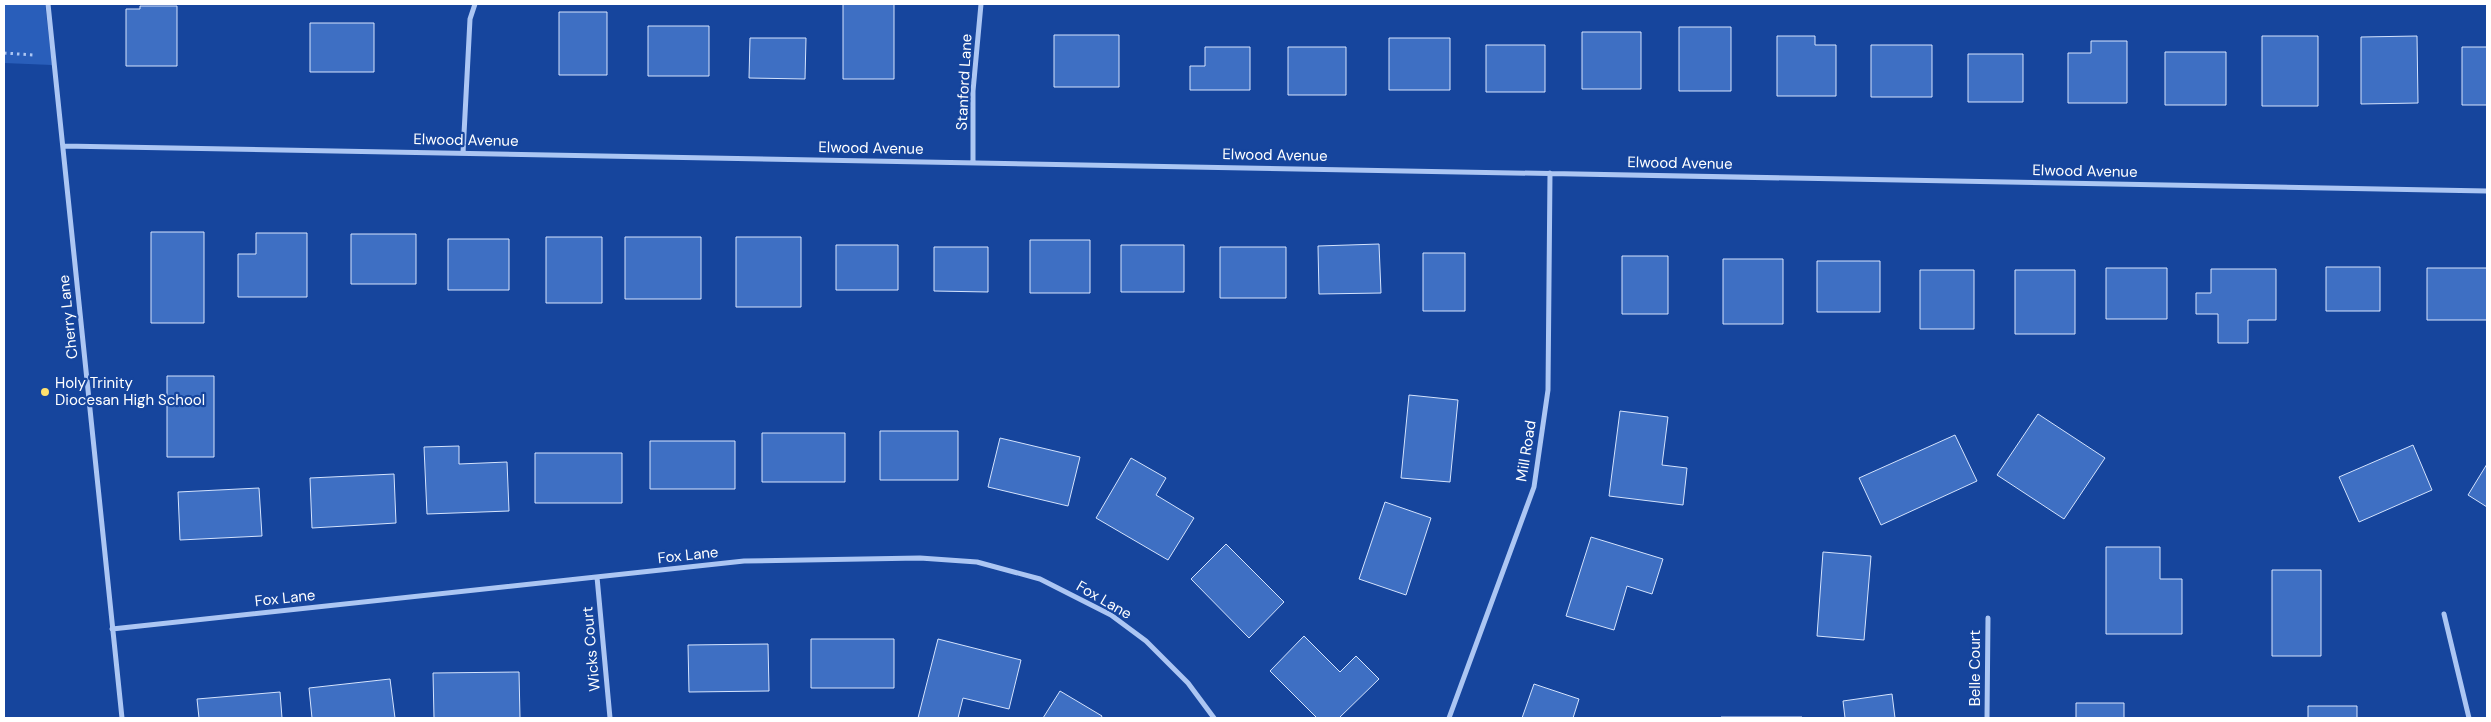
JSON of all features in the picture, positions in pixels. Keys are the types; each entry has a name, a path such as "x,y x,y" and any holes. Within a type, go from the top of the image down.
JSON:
{"street":[{"name":"Cherry Lane","path":"48,4 122,718"},
{"path":"463,153 470,19 475,4"},
{"name":"Stanford Lane","path":"973,162 973,91 981,4"},
{"name":"Elwood Avenue","path":"63,146 2487,191"},
{"name":"Mill Road","path":"1449,718 1534,487 1548,390 1550,173"},
{"name":"Fox Lane","path":"112,629 753,561 920,558 977,562 1040,579 1111,615 1153,648 1188,683 1214,718"},
{"name":"Wicks Court","path":"597,577 610,718"},
{"path":"2444,614 2470,718"},
{"name":"Belle Court","path":"1988,618 1988,718"}],"path":[{"path":"4,53 53,56"}],"shaded area":[{"path":"4,4 45,4 52,65 4,63"}],"building":[{"path":"843,4 894,4 894,79 843,79"},
{"path":"140,6 177,6 177,66 126,66 126,9 140,9"},
{"path":"559,12 607,12 607,75 559,75"},
{"path":"310,23 374,23 374,72 310,72"},
{"path":"648,26 709,26 709,76 648,76"},
{"path":"1679,27 1731,27 1731,91 1679,91"},
{"path":"1582,32 1641,32 1641,89 1582,89"},
{"path":"1054,35 1119,35 1119,87 1054,87"},
{"path":"1777,36 1815,36 1815,45 1836,45 1836,96 1777,96"},
{"path":"2262,36 2318,36 2318,106 2262,106"},
{"path":"2417,36 2418,103 2361,104 2361,37"},
{"path":"750,38 806,38 805,79 749,78"},
{"path":"1389,38 1450,38 1450,90 1389,90"},
{"path":"2091,41 2127,41 2127,103 2068,103 2068,53 2091,53"},
{"path":"1486,45 1545,45 1545,92 1486,92"},
{"path":"1871,45 1932,45 1932,97 1871,97"},
{"path":"1205,47 1250,47 1250,90 1190,90 1190,66 1205,66"},
{"path":"1288,47 1346,47 1346,95 1288,95"},
{"path":"2462,47 2487,47 2487,105 2462,105"},
{"path":"2165,52 2226,52 2226,105 2165,105"},
{"path":"1968,54 2023,54 2023,102 1968,102"},
{"path":"151,232 204,232 204,323 151,323"},
{"path":"256,233 307,233 307,297 238,297 238,254 256,254"},
{"path":"351,234 416,234 416,284 351,284"},
{"path":"546,237 602,237 602,303 546,303"},
{"path":"625,237 701,237 701,299 625,299"},
{"path":"736,237 801,237 801,307 736,307"},
{"path":"448,239 509,239 509,290 448,290"},
{"path":"1030,240 1090,240 1090,293 1030,293"},
{"path":"1379,244 1381,293 1319,294 1318,246"},
{"path":"836,245 898,245 898,290 836,290"},
{"path":"1121,245 1184,245 1184,292 1121,292"},
{"path":"934,247 988,247 988,292 934,291"},
{"path":"1220,247 1286,247 1286,298 1220,298"},
{"path":"1423,253 1465,253 1465,311 1423,311"},
{"path":"1622,256 1668,256 1668,314 1622,314"},
{"path":"1723,259 1783,259 1783,324 1723,324"},
{"path":"1817,261 1880,261 1880,312 1817,312"},
{"path":"2326,267 2380,267 2380,311 2326,311"},
{"path":"2106,268 2167,268 2167,319 2106,319"},
{"path":"2427,268 2487,268 2487,320 2427,320"},
{"path":"2211,269 2276,269 2276,320 2248,320 2248,343 2218,343 2218,314 2196,314 2196,293 2211,293"},
{"path":"1920,270 1974,270 1974,329 1920,329"},
{"path":"2015,270 2075,270 2075,334 2015,334"},
{"path":"167,376 214,376 214,457 167,457"},
{"path":"1409,395 1458,400 1450,482 1401,478"},
{"path":"1620,411 1668,417 1662,465 1687,468 1683,505 1609,496"},
{"path":"2038,414 2105,458 2064,519 1997,475"},
{"path":"880,431 958,431 958,480 880,480"},
{"path":"762,433 845,433 845,482 762,482"},
{"path":"1955,435 1977,481 1881,525 1859,478"},
{"path":"1000,438 1080,457 1068,506 988,487"},
{"path":"650,441 735,441 735,489 650,489"},
{"path":"2413,445 2432,490 2359,522 2339,477"},
{"path":"459,446 459,464 507,462 509,511 427,514 424,447"},
{"path":"535,453 622,453 622,503 535,503"},
{"path":"1131,458 1166,478 1156,495 1194,518 1168,560 1096,518"},
{"path":"2487,464 2487,507 2468,495"},
{"path":"394,474 396,523 312,528 310,478"},
{"path":"259,488 262,536 180,540 178,492"},
{"path":"1385,502 1431,518 1406,595 1359,579"},
{"path":"1591,537 1663,559 1652,594 1627,586 1614,630 1566,616"},
{"path":"1226,544 1284,602 1249,638 1191,579"},
{"path":"2106,547 2160,547 2160,579 2182,579 2182,634 2106,634"},
{"path":"1823,552 1871,556 1864,640 1817,636"},
{"path":"2272,570 2321,570 2321,656 2272,656"},
{"path":"1304,636 1340,672 1356,656 1379,679 1339,718 1317,718 1270,671"},
{"path":"811,639 894,639 894,688 811,688"},
{"path":"938,639 1021,660 1009,709 963,698 958,718 918,718"},
{"path":"768,644 769,691 689,692 688,645"},
{"path":"519,672 520,718 434,718 433,673"},
{"path":"390,679 395,718 312,718 309,688"},
{"path":"1534,684 1579,699 1573,718 1522,718"},
{"path":"1060,691 1102,716 1101,718 1043,718"},
{"path":"280,692 282,718 199,718 197,699"},
{"path":"1892,694 1895,718 1845,718 1843,701"},
{"path":"2076,703 2124,703 2124,718 2076,718"},
{"path":"2308,706 2357,706 2357,718 2308,718"},
{"path":"1802,717 1802,718 1721,718"}],"place":[{"name":"Holy Trinity Diocesan High School","path":"45,392"}]}
